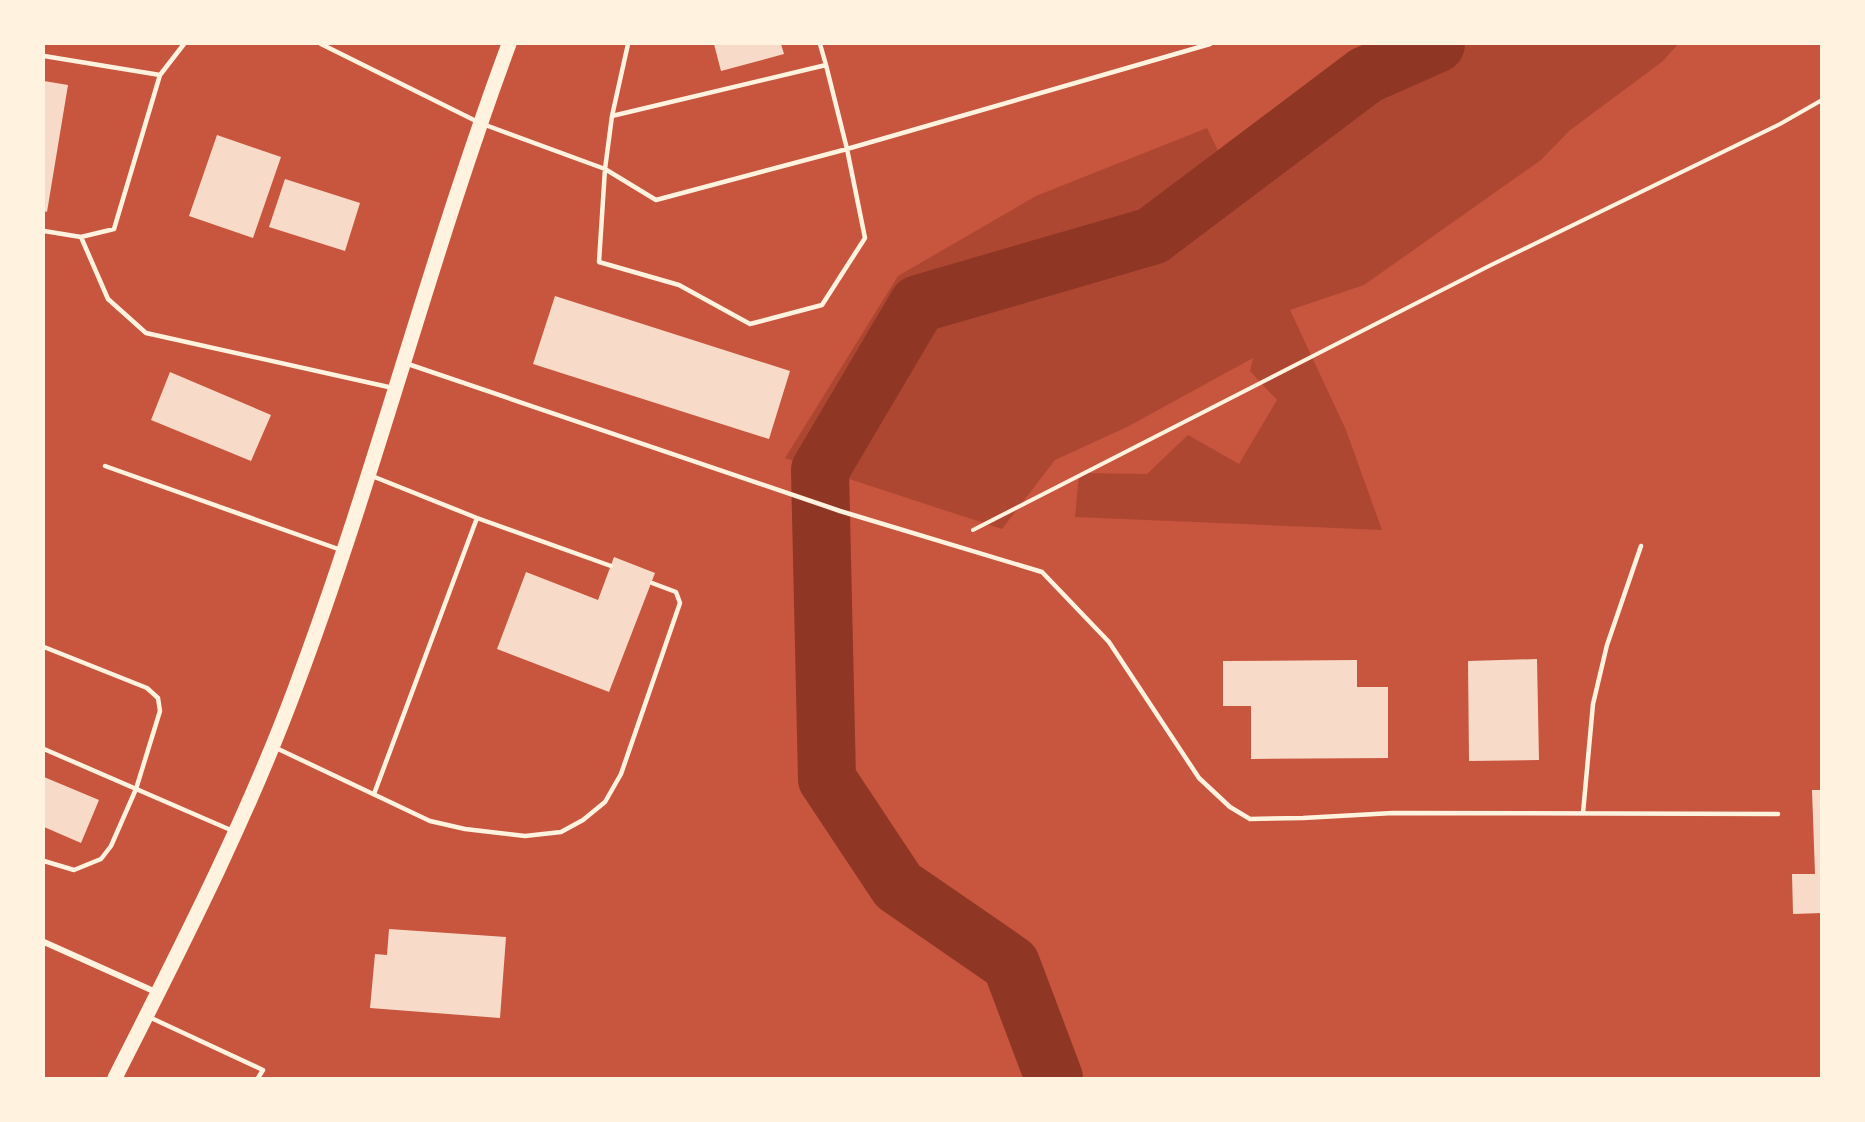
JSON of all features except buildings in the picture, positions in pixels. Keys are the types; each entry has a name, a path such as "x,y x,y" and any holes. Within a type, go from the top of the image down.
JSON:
{"main road":[{"path":"115,1078 236,832 295,690 343,551 480,123 509,44"}],"street":[{"path":"44,942 158,993"}],"lane":[{"path":"44,231 81,237 114,228 160,75 184,44"},
{"path":"321,44 480,123 605,169 656,200 847,149 1210,44"},
{"path":"628,44 612,116 605,169 599,262 679,285 750,324 822,305 865,238 847,149 820,44"},
{"path":"44,57 160,75"},
{"path":"612,116 826,65"},
{"path":"81,237 108,299 146,333 395,389"},
{"path":"403,363 840,511 1042,572 1109,642 1199,778 1230,807 1250,819 1393,813 1778,814"},
{"path":"105,466 343,551"},
{"path":"368,474 477,518 611,566"},
{"path":"374,794 477,518"},
{"path":"1583,813 1593,704 1607,645 1641,546"},
{"path":"272,746 430,821 465,829 525,836 561,832 583,820 605,802 621,774 680,603 676,592 652,583"},
{"path":"44,647 147,688 158,698 160,711 136,789 111,846 101,859 74,870 44,861"},
{"path":"44,749 236,832"},
{"path":"147,1016 263,1070 258,1078"}],"path":[{"path":"949,543 1490,266 1780,124 1821,100"}],"shaded area":[{"path":"1396,44 1678,44 1663,61 1569,131 1541,160 1364,285 1290,310 1346,430 1382,530 1075,517 1079,473 1147,474 1188,435 1239,464 1277,400 1250,371 1253,358 1127,427 1055,460 1002,529 785,458 898,276 1036,196 1207,128 1235,186 1290,153"}],"waterway":[{"path":"1054,1078 1011,964 898,886 827,779 820,470 918,304 1152,236 1366,75 1436,44"}]}
